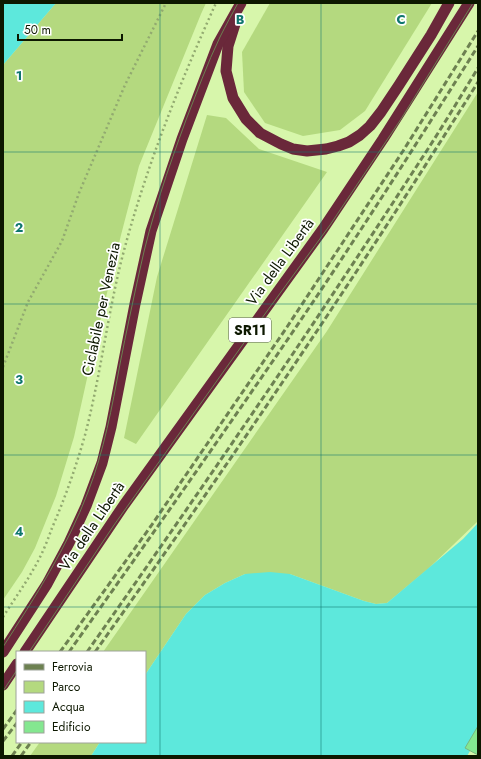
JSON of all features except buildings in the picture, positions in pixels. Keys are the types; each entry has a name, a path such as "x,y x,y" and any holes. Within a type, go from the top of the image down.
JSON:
{"highway":[{"path":"242,3 228,46 226,71 233,98 246,119 260,133 293,149 308,150 326,149 349,142 370,126 431,35 449,3"},
{"name":"Via della Libertà","path":"3,652 47,584 69,543 86,506 102,463 111,427 133,312 151,231 182,139 218,44 242,3"},
{"name":"Via della Libertà","path":"26,651 124,505 323,229 383,139 468,3"},
{"path":"3,685 16,666"}],"path":[{"path":"3,367 28,302 62,241 79,193 125,85 166,3"},
{"name":"Ciclabile per Venezia","path":"3,617 33,570 55,523 72,476 85,434 121,262 137,204 176,97 216,3"}],"green space":[{"path":"56,3 206,3 139,166 94,347 74,437 56,496 35,548 22,572 3,600 3,65"},
{"path":"270,3 432,3 365,111 340,130 303,136 265,123 244,92 242,52"},
{"path":"478,92 478,521 428,569 387,603 376,604 364,601 290,574 245,574 225,583 205,595 186,614 146,674 146,651 104,651 327,331"},
{"path":"207,115 226,118 259,149 327,172 136,444 124,438 157,277"},
{"path":"39,743 99,743 91,756 30,756"}],"water":[{"path":"3,3 56,3 3,65"},
{"path":"478,523 478,738 467,756 91,756 99,743 146,743 146,674 186,614 205,595 225,583 245,574 270,572 290,574 364,601 376,604 387,603 463,539"}],"tram line":[{"path":"3,647 38,591 60,552 80,513 94,476 107,429 144,250 160,194 202,78 220,37 238,3"},
{"path":"30,651 114,525 330,225 401,119 473,3"},
{"path":"3,691 16,672"}],"railway":[{"path":"61,651 151,526 287,327 403,151 478,31"},
{"path":"70,651 316,298 478,46"},
{"path":"88,651 298,347 380,223 478,68"},
{"path":"96,651 291,370 386,227 478,82"},
{"path":"3,729 16,711"},
{"path":"3,741 16,724"},
{"path":"12,756 21,743"},
{"path":"21,756 30,743"}]}
